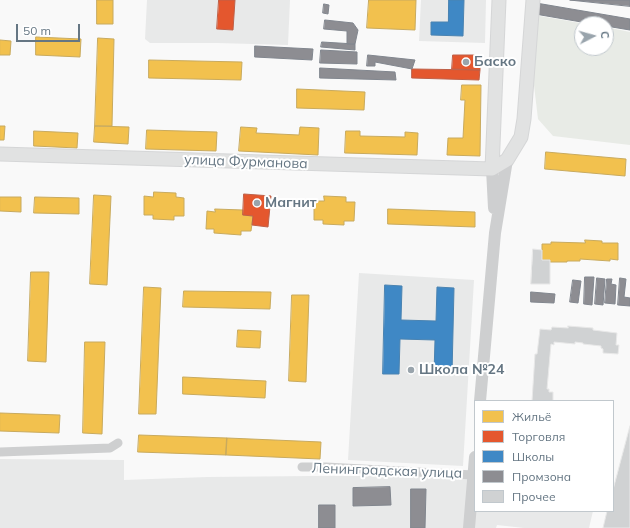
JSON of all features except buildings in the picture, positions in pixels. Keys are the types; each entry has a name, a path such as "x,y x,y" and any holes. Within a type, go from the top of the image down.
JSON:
{"main road":[{"path":"492,169 499,0"},
{"path":"492,169 507,160 522,137 533,0"},
{"name":"улица Фурманова","path":"0,154 492,169"}],"street":[{"path":"480,400 494,233 507,160"},
{"path":"492,169 494,233"},
{"path":"0,452 110,448 118,443"},
{"path":"470,528 474,466"},
{"name":"Ленинградская улица","path":"302,467 473,475"}],"shaded area":[{"path":"147,0 219,0 217,29 233,30 235,0 290,0 288,45 150,43 145,39"},
{"path":"421,0 486,0 485,43 419,41"},
{"path":"534,15 574,22 574,56 614,56 614,29 630,32 630,145 553,136 538,119 533,77"},
{"name":"Школа №24","path":"359,273 474,280 463,466 348,460"},
{"path":"0,459 124,460 124,480 207,477 311,476 436,476 474,478 474,512 593,512 589,528 524,528 497,525 496,528 0,528"}],"place":[{"name":"Баско","path":"466,62"},
{"name":"Магнит","path":"257,203"},
{"name":"Школа №24","path":"411,370"}]}
